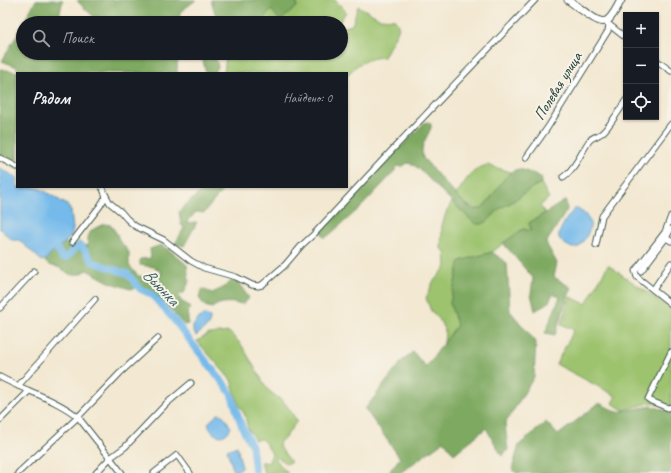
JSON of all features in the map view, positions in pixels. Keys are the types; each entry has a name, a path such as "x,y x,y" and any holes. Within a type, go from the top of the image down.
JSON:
{"main road":[{"path":"568,0 596,19 607,23 621,0"}],"street":[{"path":"102,188 110,203 121,212 126,219 135,226 164,240 191,261 204,268 236,277 252,285 262,285 285,265 302,245 535,0"},
{"path":"607,23 623,36"},
{"name":"Полевая улица","path":"526,158 548,127 608,31 607,23"},
{"path":"659,62 671,71"},
{"path":"563,177 578,160 591,138 601,134 623,104"},
{"path":"596,245 602,216 671,124"},
{"path":"0,158 16,166"},
{"path":"72,242 106,196"},
{"path":"671,216 664,232 635,271 637,277 671,304"},
{"path":"641,271 671,229"},
{"path":"666,238 671,241"},
{"path":"655,286 671,263"},
{"path":"0,308 34,271"},
{"path":"18,386 95,299"},
{"path":"18,473 78,417 120,373 158,338"},
{"path":"671,352 648,399 668,408 671,407"},
{"path":"0,377 61,405 78,417 122,473"},
{"path":"96,473 110,458 125,447 166,404 191,383"},
{"path":"0,420 29,391"},
{"path":"154,473 177,455 190,473"}],"green space":[{"path":"36,0 63,0 59,16 27,16"},
{"path":"78,0 196,0 180,12 180,16 93,16 78,2"},
{"path":"211,0 297,0 297,7 286,16 276,16 272,10 266,16 216,16"},
{"path":"297,0 335,0 346,12 343,16 285,16 297,7"},
{"path":"358,6 379,18 395,19 399,28 384,57 363,62 348,75 348,72 224,72 225,60 348,60 348,26 352,25"},
{"path":"272,10 277,16 266,16"},
{"path":"16,36 16,60 178,60 177,72 18,72 17,67 2,61"},
{"path":"203,60 216,60 218,67 214,72 206,72"},
{"path":"0,69 18,72 16,72 16,168 0,160"},
{"path":"428,122 431,124 431,128 423,146 423,158 470,208 475,210 481,209 491,198 506,176 512,171 521,169 534,174 542,178 541,183 500,209 487,222 476,224 418,168 407,163 402,167 397,166 394,172 361,207 324,238 321,230 324,226 424,123"},
{"path":"487,165 511,172 481,209 473,208 467,205 456,195 472,173"},
{"path":"541,183 549,198 540,206 545,213 529,223 531,231 523,229 492,252 460,261 450,303 457,325 444,343 445,331 439,319 431,311 426,298 433,282 446,267 445,251 441,249 442,225 447,210 452,202 473,222 482,224 493,216 499,209 512,202 529,189"},
{"path":"205,188 224,188 204,213 196,212 186,223 197,222 184,246 175,244 184,228 181,224 179,211"},
{"path":"566,200 567,210 546,243 557,263 554,277 572,288 555,335 545,333 560,297 553,294 548,303 535,311 531,294 533,278 503,243 523,229 531,231 529,223"},
{"path":"104,224 111,225 119,240 129,252 129,265 138,276 156,278 161,276 161,272 154,267 140,265 140,259 151,258 150,249 161,245 187,265 189,282 184,293 178,295 181,301 191,307 187,313 188,324 184,325 166,304 149,289 141,287 130,289 109,282 87,270 81,274 71,275 58,267 52,266 45,262 49,255 65,242 72,248 79,242 88,247 90,232"},
{"path":"492,252 507,263 510,311 536,342 534,377 505,424 508,450 502,456 486,428 454,454 444,441 400,473 388,473 400,458 365,409 403,360 413,352 426,367 457,325 450,303 460,261"},
{"path":"608,265 671,309 671,407 653,402 623,410 612,403 616,396 556,364 574,330 561,324 570,297 586,304"},
{"path":"235,278 249,298 244,304 223,303 212,308 205,306 199,298 202,289 212,293 223,288"},
{"path":"229,332 241,344 268,390 285,403 297,421 285,438 280,441 279,446 291,462 286,464 278,457 276,459 288,473 264,473 261,461 268,463 272,454 266,444 261,439 255,440 248,429 245,415 239,405 231,380 197,341 209,334"},
{"path":"599,403 617,412 652,406 671,412 671,473 517,473 512,469 519,445 546,422 558,435"}],"water":[{"path":"0,168 16,177 16,188 36,188 43,190 67,205 71,211 73,229 72,234 68,240 49,255 47,259 42,261 19,240 12,240 0,229"},
{"path":"576,208 588,217 590,226 588,234 579,247 572,248 561,241 559,235 565,222"},
{"path":"205,315 210,317 209,323 206,328 196,336 193,331 193,326 201,316"},
{"path":"218,414 224,417 231,427 225,435 222,436 215,434 209,428 208,423"},
{"path":"237,446 242,468 234,472 227,450"}],"waterway":[{"name":"Вьюнка","path":"55,241 62,258 66,258 78,246 82,247 93,262 128,274 140,289 151,294 174,320 231,394 242,427 252,446 255,473"}]}
